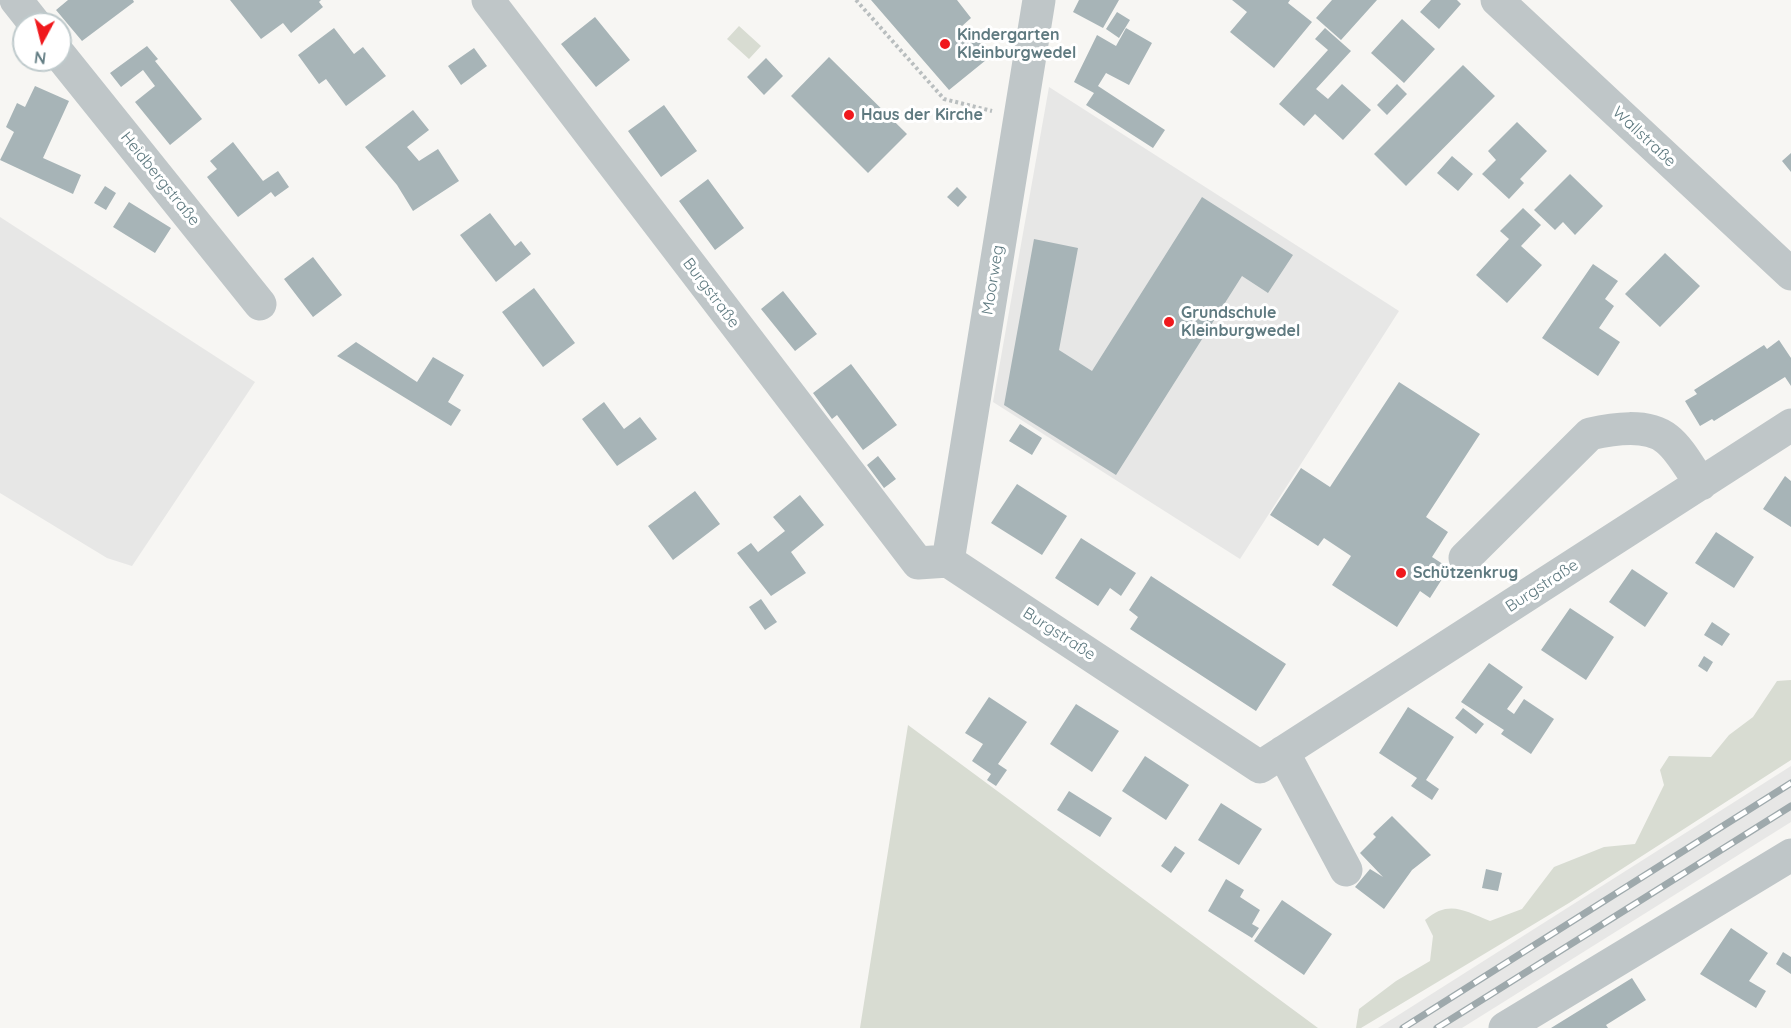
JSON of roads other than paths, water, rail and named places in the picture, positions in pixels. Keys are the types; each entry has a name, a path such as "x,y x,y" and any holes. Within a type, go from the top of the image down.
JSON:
{"street":[{"path":"16,0 26,12"},
{"name":"Burgstraße","path":"488,0 918,563 948,561 1260,767 1791,425"},
{"name":"Moorweg","path":"948,561 1039,0"},
{"name":"Wallstraße","path":"1497,0 1791,274"},
{"name":"Heidbergstraße","path":"72,70 260,304"},
{"path":"1465,558 1590,434 1617,428 1651,432 1667,438 1701,484"},
{"path":"1283,752 1346,870"},
{"path":"1505,1028 1791,855"}],"railway":[{"path":"1403,1028 1791,783"},
{"path":"1437,1028 1791,806"}],"place":[{"name":"Kindergarten Kleinburgwedel","path":"945,44"},
{"name":"Haus der Kirche","path":"849,115"},
{"name":"Grundschule Kleinburgwedel","path":"1169,322"},
{"name":"Schützenkrug","path":"1401,573"}]}
